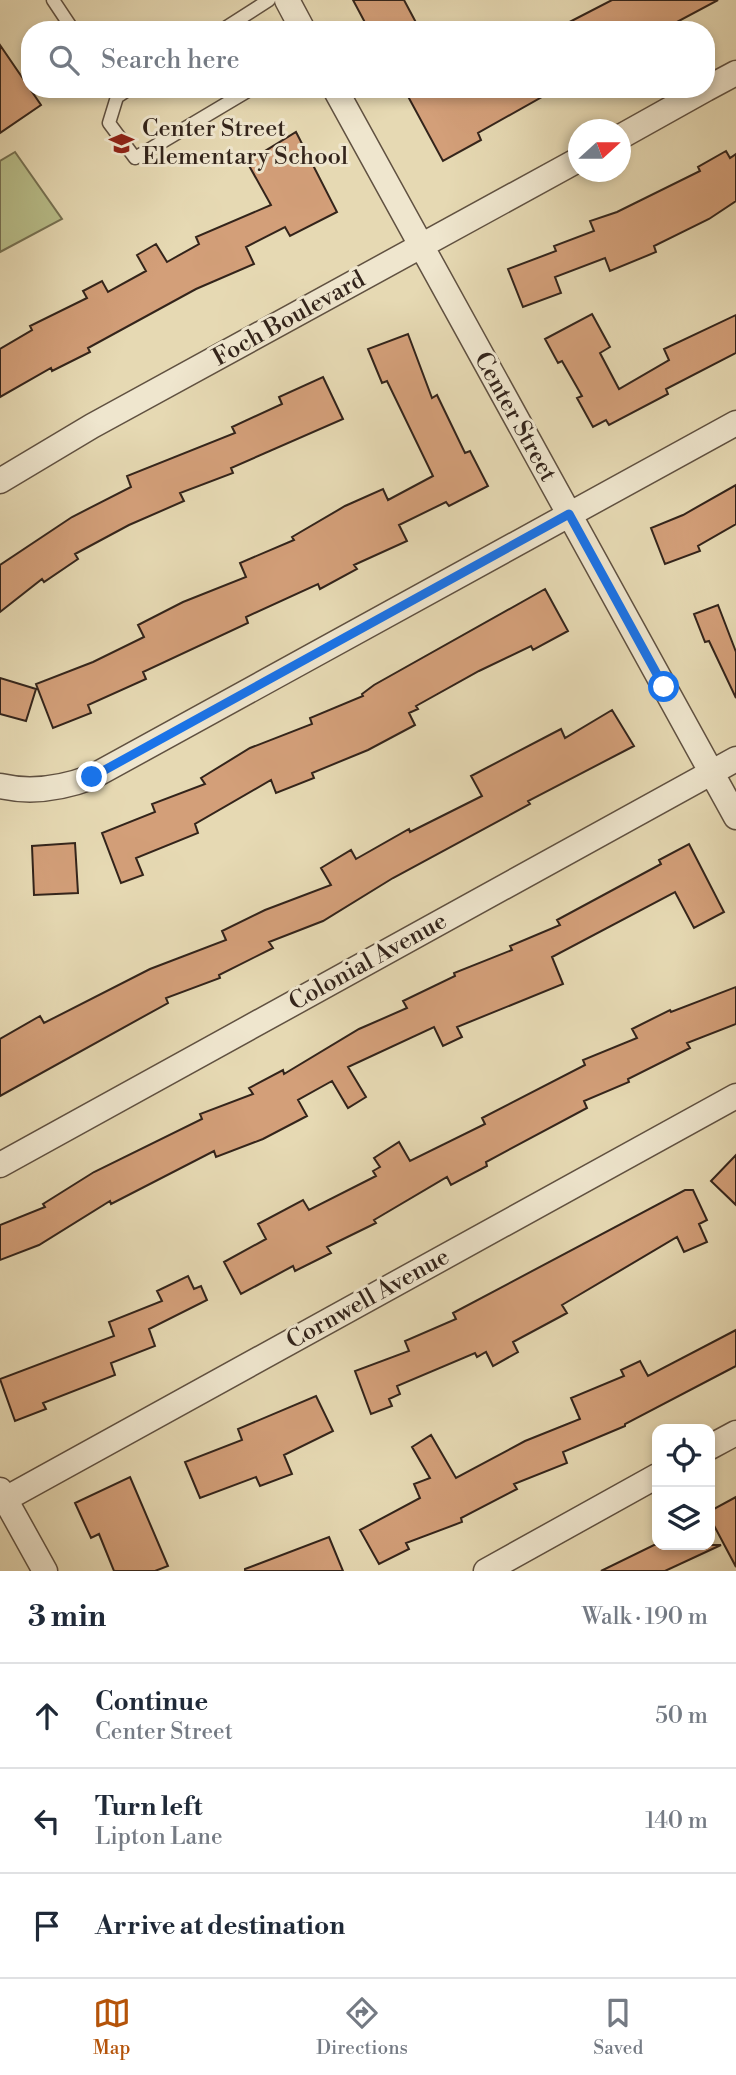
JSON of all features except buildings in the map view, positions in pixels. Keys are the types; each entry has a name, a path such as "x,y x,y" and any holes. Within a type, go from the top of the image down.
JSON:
{"street":[{"path":"287,0 298,21"},
{"path":"715,84 736,73"},
{"name":"Center Street","path":"340,98 736,817"},
{"path":"631,131 690,98"},
{"name":"Foch Boulevard","path":"0,481 92,426 568,166"},
{"path":"0,786 36,789 70,785 92,777 736,423"},
{"name":"Colonial Avenue","path":"0,1165 736,759"},
{"name":"Cornwell Avenue","path":"2,1497 736,1096"},
{"path":"715,1444 736,1433"},
{"path":"486,1571 652,1479"},
{"path":"2,1497 45,1571"}],"lane":[{"path":"53,0 67,21"},
{"path":"236,21 269,0"},
{"path":"114,98 109,123 135,158 236,98"}],"green space":[{"path":"15,152 62,219 0,252 0,161"}],"place":[{"name":"Center Street Elementary School","path":"122,143"}],"route":[{"path":"92,777 569,514 664,687"}]}
